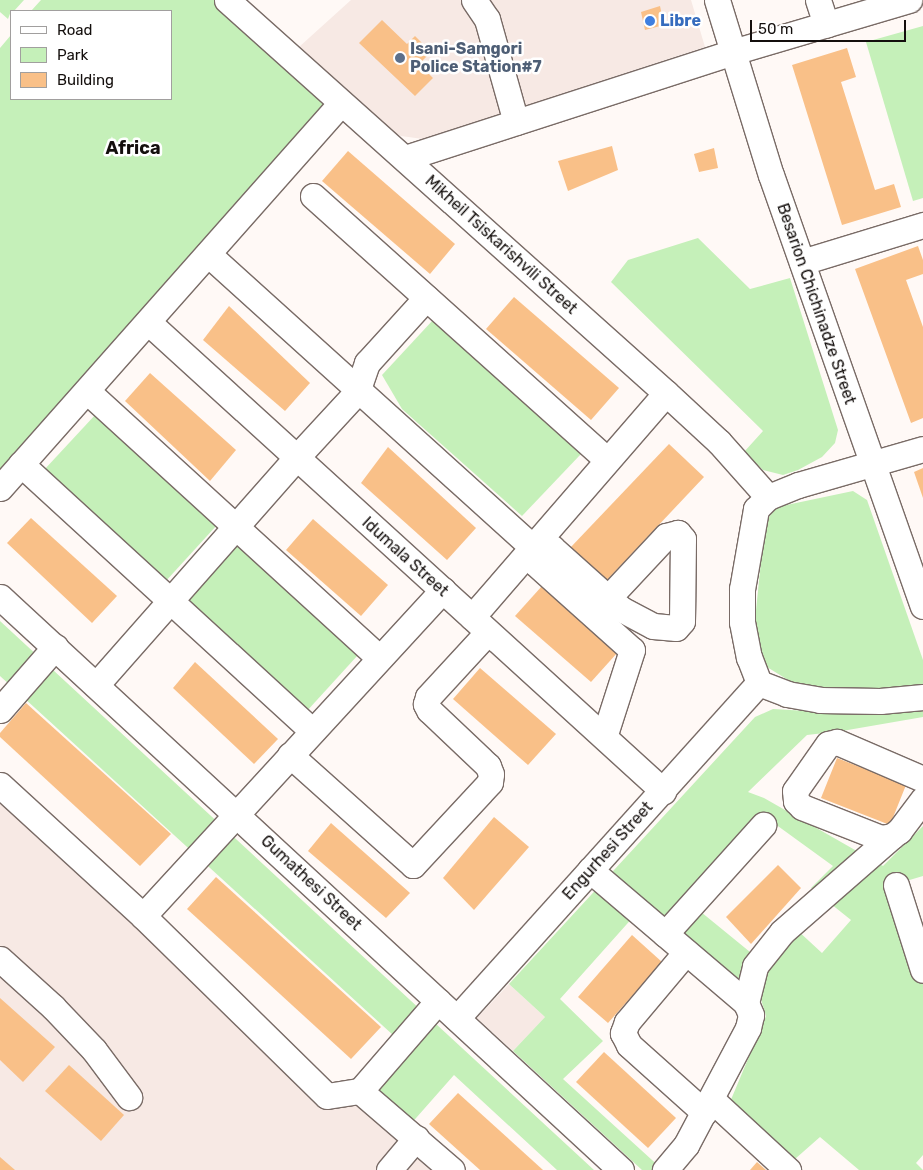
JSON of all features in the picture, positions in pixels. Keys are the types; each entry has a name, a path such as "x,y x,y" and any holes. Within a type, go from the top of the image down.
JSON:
{"street":[{"name":"Mikheil Tsiskarishvili Street","path":"227,0 666,393 719,442 768,497"},
{"path":"474,0 488,19 516,122"},
{"name":"Besarion Chichinadze Street","path":"717,0 771,175 923,606"},
{"path":"818,0 826,25"},
{"path":"404,158 734,52 909,0"},
{"path":"0,488 341,103"},
{"path":"312,196 607,460"},
{"path":"802,262 923,226"},
{"path":"208,254 533,544 552,548 608,598"},
{"path":"96,685 358,389 368,362 426,298"},
{"name":"Idumala Street","path":"148,322 663,791"},
{"path":"87,391 379,658"},
{"path":"290,755 413,865 490,782 491,774 488,766 429,710 426,704 428,697 480,624 533,544 666,393"},
{"path":"923,449 872,465 806,482 768,497 756,508 742,589 742,622 749,657 759,683 787,694 820,700 880,701 923,697"},
{"path":"21,464 312,731"},
{"path":"533,544 535,563 632,650 604,737"},
{"path":"143,916 442,590"},
{"name":"Gumathesi Street","path":"0,597 621,1170"},
{"path":"0,710 55,647"},
{"name":"Engurhesi Street","path":"457,1018 759,683"},
{"path":"892,836 880,838 802,806 796,802 795,791 828,744 837,742 923,779"},
{"path":"0,785 143,916 327,1096 360,1091 438,1001"},
{"path":"746,1003 755,966 782,932 899,831 923,799"},
{"path":"665,934 763,825"},
{"path":"590,870 746,1003 751,1015 748,1028 686,1146 665,1170"},
{"path":"896,885 923,970"},
{"path":"686,952 627,1022 623,1033 629,1045 788,1170"},
{"path":"0,959 53,1007 87,1043 129,1097"},
{"path":"360,1091 452,1170"},
{"path":"390,1170 416,1138"}],"shaded area":[{"path":"351,0 691,0 705,47 423,139 401,136 381,125 299,47"},
{"path":"0,799 327,1103 369,1088 409,1126 397,1139 431,1170 0,1170"},
{"path":"509,984 545,1017 513,1051 477,1018"}],"green space":[{"path":"0,0 24,0 15,10 10,10 8,19 0,12"},
{"path":"41,0 216,0 326,103 0,469 0,48 10,36 10,100 172,100 172,10 32,10"},
{"path":"923,26 923,198 913,201 866,42"},
{"path":"698,238 750,289 790,278 838,430 835,443 822,457 798,470 783,475 763,470 744,452 763,431 611,282 628,260"},
{"path":"433,320 581,454 522,516 402,409 382,375"},
{"path":"96,414 217,525 165,582 44,470"},
{"path":"853,491 867,500 923,660 923,688 919,690 822,687 793,683 767,667 760,654 754,630 765,522 777,507"},
{"path":"237,544 358,655 306,712 184,600"},
{"path":"0,621 594,1170 557,1170 454,1075 409,1126 369,1088 405,1046 0,676"},
{"path":"773,709 824,712 923,709 923,717 807,735 748,792 764,798 883,866 923,826 923,876 896,884 923,970 923,1155 916,1163 923,1170 859,1170 820,1137 795,1159 730,1102 766,1016 760,996 683,933 701,912 750,952 783,917 822,953 851,920 811,888 833,866 760,813 663,922 643,906 560,999 603,1041 563,1079 663,1170 642,1170 513,1051 545,1017 509,984 755,717"}],"building":[{"path":"660,6 664,25 645,30 641,12"},
{"name":"Isani-Samgori Police Station#7","path":"382,20 407,44 415,36 431,52 419,64 433,78 415,96 359,43"},
{"path":"847,48 856,77 841,82 875,190 894,184 901,207 842,225 792,65"},
{"path":"612,146 618,170 568,191 558,161"},
{"path":"714,148 718,168 699,172 694,154"},
{"path":"348,151 455,244 430,274 322,181"},
{"path":"918,246 923,260 923,274 906,280 923,327 923,418 911,423 855,269"},
{"path":"514,297 619,388 591,420 486,329"},
{"path":"229,306 310,383 285,411 203,340"},
{"path":"150,373 236,450 210,481 125,401"},
{"path":"669,444 704,477 605,582 570,548"},
{"path":"388,447 476,528 447,560 361,483"},
{"path":"923,468 923,498 914,472"},
{"path":"31,518 117,596 92,623 7,543"},
{"path":"313,519 388,585 361,616 286,550"},
{"path":"542,586 618,652 591,682 515,616"},
{"path":"195,662 278,739 254,764 173,688"},
{"path":"480,668 556,734 528,765 453,699"},
{"path":"26,703 171,834 140,866 0,737 0,733"},
{"path":"837,758 906,785 890,825 821,798"},
{"path":"494,817 529,847 474,910 443,878"},
{"path":"331,823 410,893 386,918 308,851"},
{"path":"778,865 801,888 751,944 726,917"},
{"path":"216,877 381,1027 351,1059 187,909"},
{"path":"632,935 662,962 608,1023 578,997"},
{"path":"0,998 55,1047 23,1082 0,1060"},
{"path":"604,1052 676,1118 648,1148 576,1082"},
{"path":"69,1065 124,1115 101,1141 45,1091"},
{"path":"458,1093 543,1170 480,1170 429,1124"},
{"path":"0,1157 15,1170 0,1170"},
{"path":"757,1162 766,1170 750,1170"}],"place":[{"name":"Libre","path":"650,21"},
{"name":"Isani-Samgori Police Station#7","path":"400,58"}],"district":[{"name":"Africa","path":"133,148"}]}
